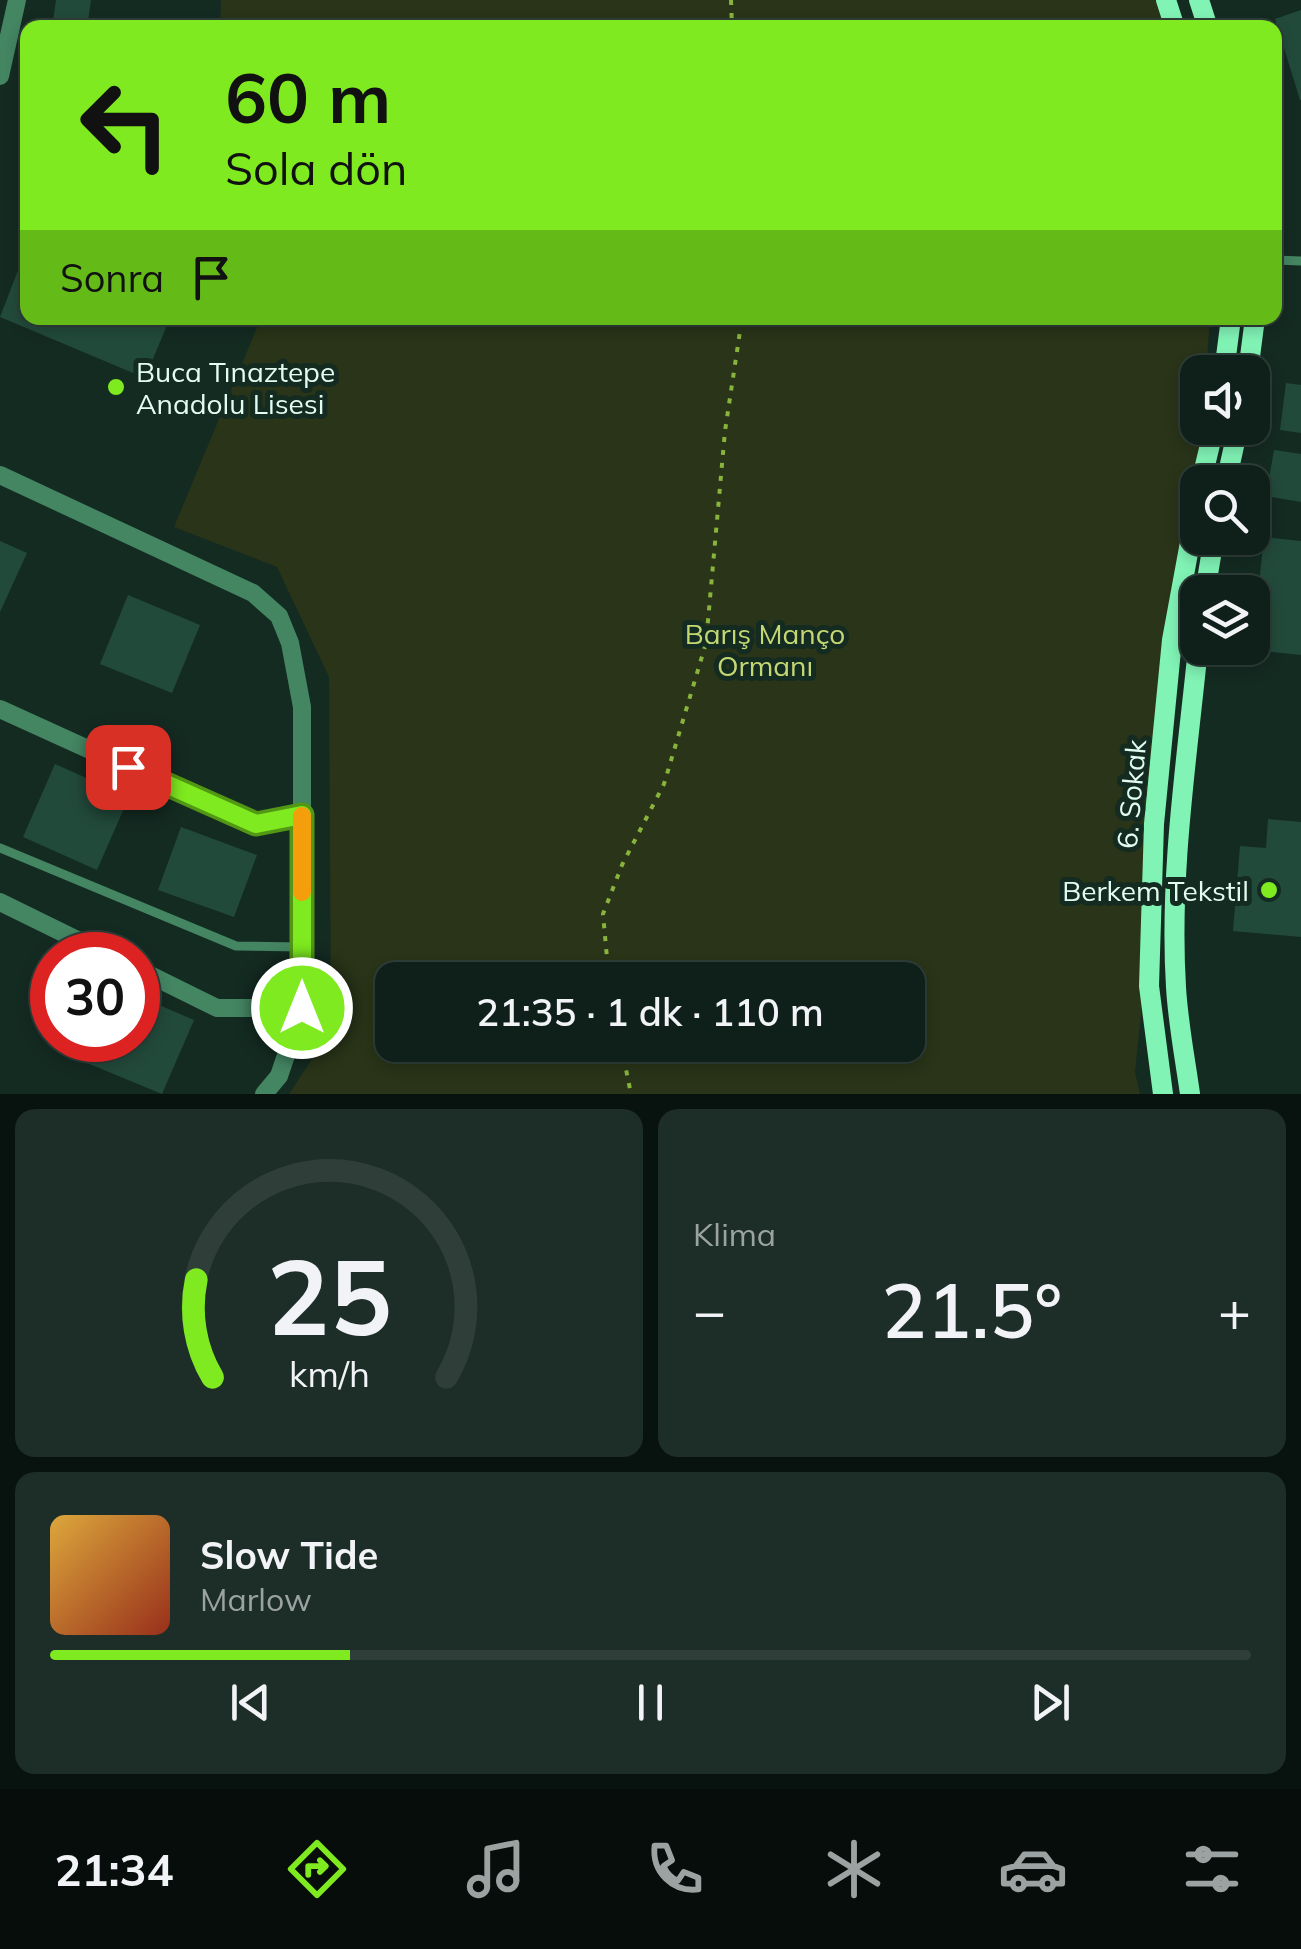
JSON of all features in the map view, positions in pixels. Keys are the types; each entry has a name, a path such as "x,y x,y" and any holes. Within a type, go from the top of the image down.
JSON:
{"main road":[{"path":"1226,355 1229,325"},
{"path":"1250,355 1254,325"},
{"name":"6. Sokak","path":"1163,1094 1149,986 1154,824 1172,640 1188,555"},
{"name":"6. Sokak","path":"1190,1094 1177,1000 1176,916 1196,665"}],"street":[{"path":"0,76 17,0"},
{"path":"0,475 253,593 278,616 290,642 302,707 302,1008 279,1076 264,1094"},
{"path":"0,710 256,824 302,815"},
{"path":"0,902 61,932"},
{"path":"160,980 217,1008 302,1008"}],"lane":[{"path":"0,848 236,946 302,946"}],"path":[{"path":"607,962 603,914 622,865 664,784 706,643 725,431 741,325"},
{"path":"625,1062 632,1094"}],"green space":[{"path":"221,0 1156,0 1163,20 220,20"},
{"name":"Barış Manço Ormanı","path":"258,325 1209,325 1207,355 1180,355 1180,445 1200,445 1198,465 1180,465 1180,555 1189,555 1187,575 1180,575 1180,639 1135,1072 1140,1094 289,1094 331,1030 329,677 277,567 174,527"}],"building":[{"path":"56,0 91,0 88,20 53,20"},
{"path":"1301,10 1301,100 1282,42 1282,20 1275,19"},
{"path":"20,265 20,325 167,325 145,378 0,317"},
{"path":"1286,383 1301,385 1301,433 1280,430"},
{"path":"1274,450 1301,454 1301,502 1270,497"},
{"path":"1270,538 1301,541 1301,655 1270,652 1270,575 1260,575 1262,555 1270,555"},
{"path":"0,541 27,553 0,612"},
{"path":"128,595 200,625 172,693 100,664"},
{"path":"55,764 129,797 97,870 23,837"},
{"name":"Berkem Tekstil","path":"1268,819 1301,822 1301,937 1233,931 1240,846 1266,848"},
{"path":"181,827 257,855 234,917 158,890"},
{"path":"160,1005 194,1020 162,1094 87,1063 160,1062"}],"slow traffic":[{"path":"302,816 302,892"}],"place":[{"name":"Buca Tınaztepe Anadolu Lisesi","path":"116,387"},
{"name":"Berkem Tekstil","path":"1269,890"}],"route":[{"path":"128,767 256,824 302,815 302,1008"}]}
